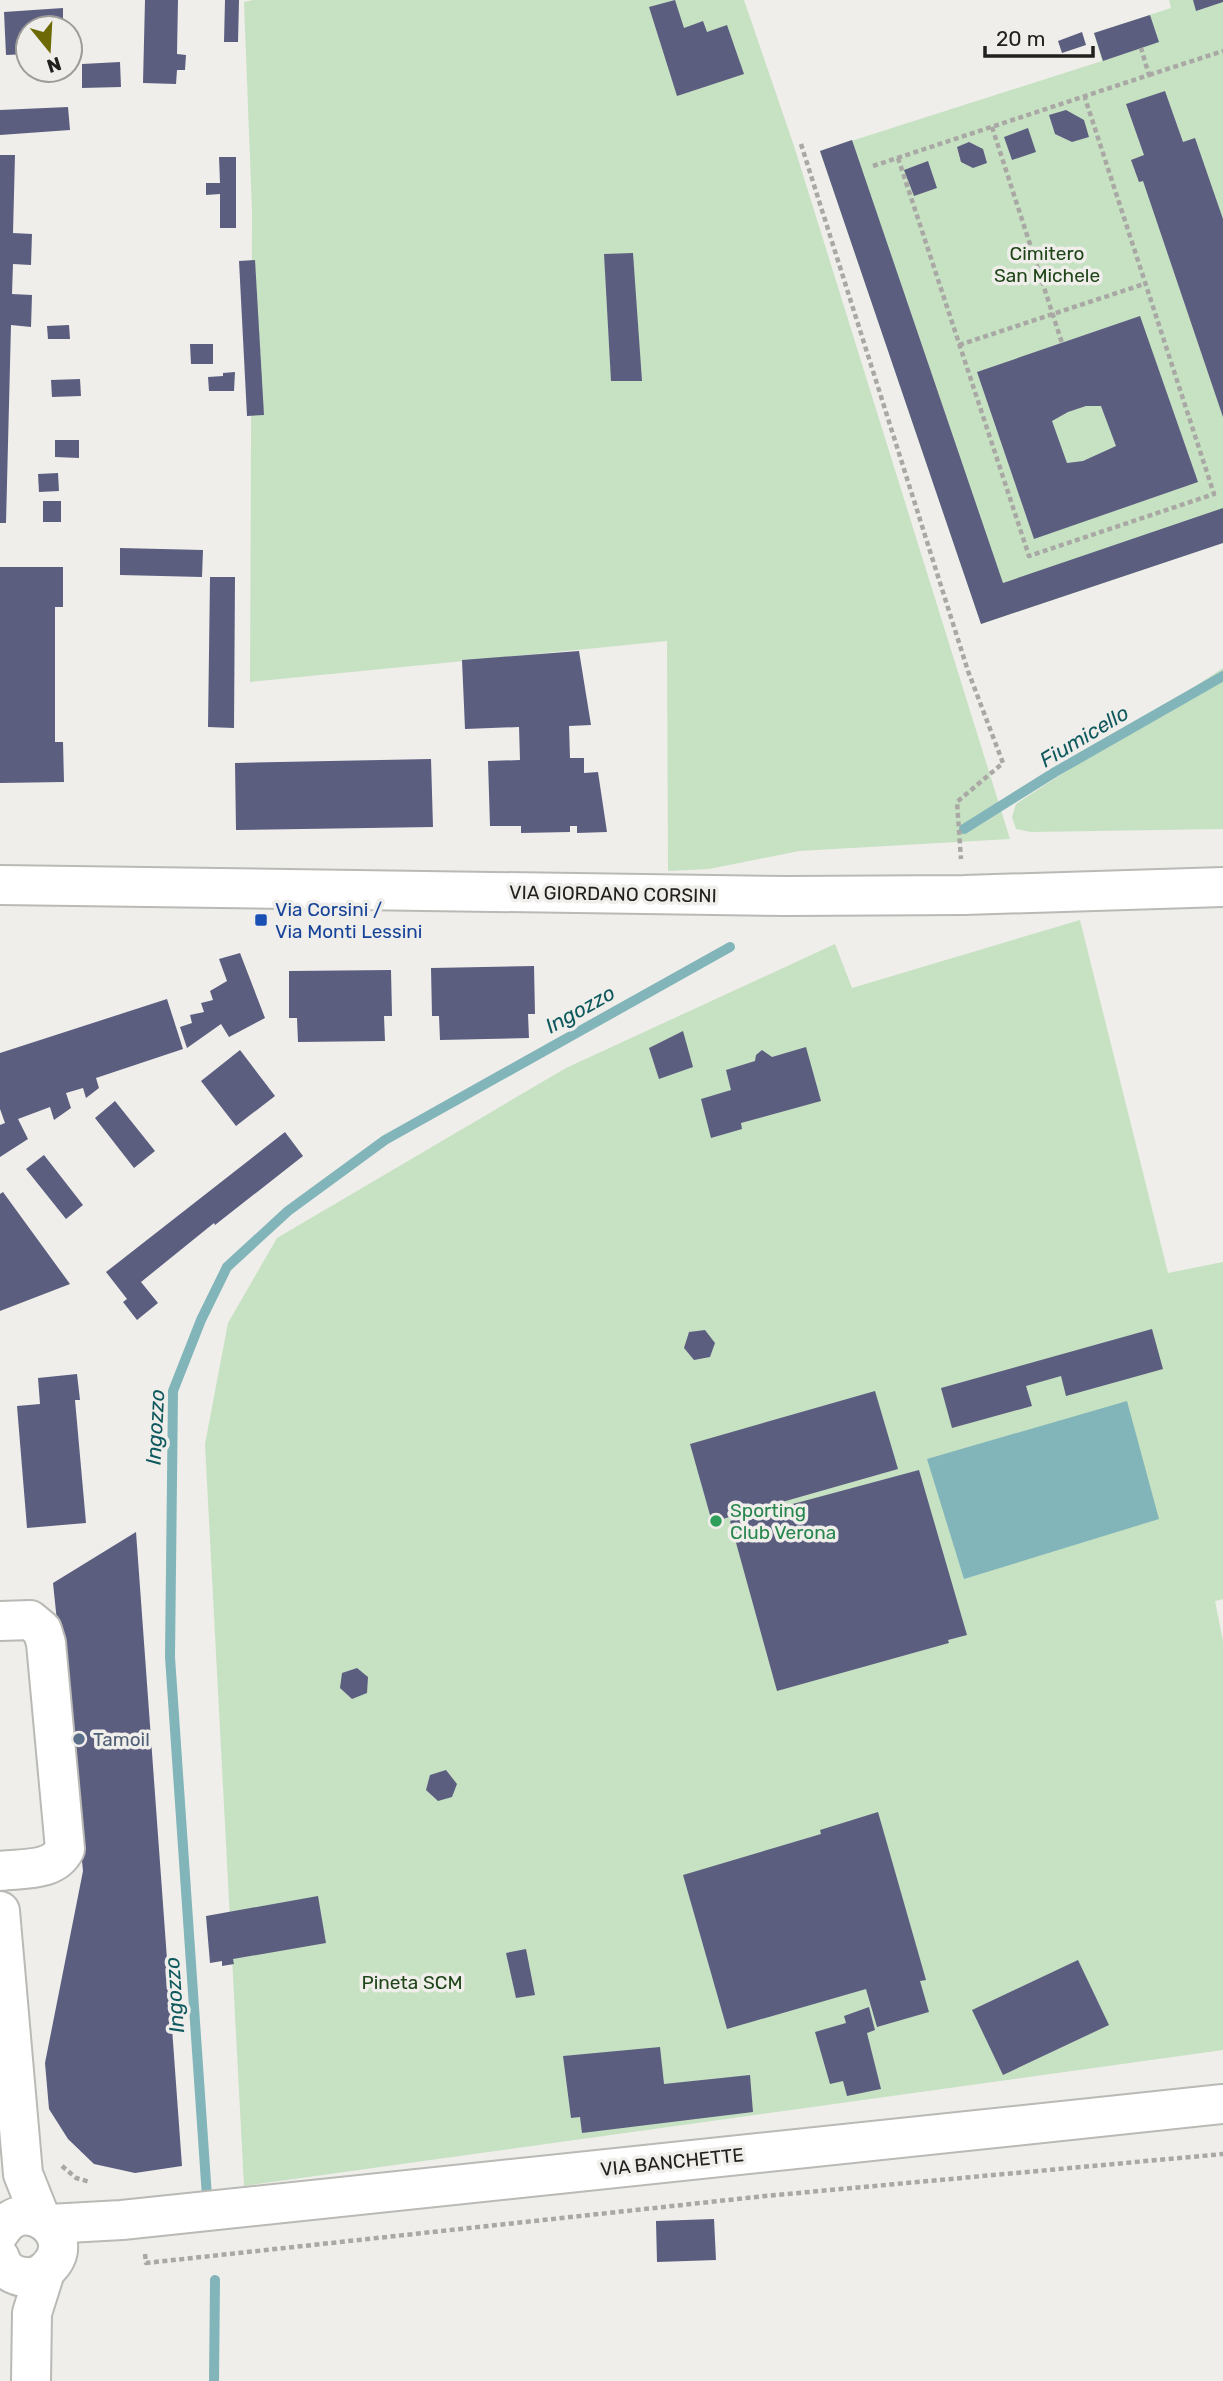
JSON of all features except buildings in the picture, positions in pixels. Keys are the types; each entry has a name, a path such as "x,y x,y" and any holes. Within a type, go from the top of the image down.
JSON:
{"street":[{"name":"VIA GIORDANO CORSINI","path":"1,886 787,896 964,895 1223,887"},
{"path":"0,1621 30,1619 42,1630 46,1643 65,1849 61,1858 49,1865 0,1871"},
{"path":"0,1911 23,2174 22,2248 32,2313 31,2381"},
{"name":"VIA BANCHETTE","path":"22,2248 122,2220 1223,2104"}],"path":[{"path":"1140,48 1149,75"},
{"path":"873,166 1223,51"},
{"path":"898,158 1029,556 1214,494 1085,98"},
{"path":"992,127 1062,342"},
{"path":"801,145 968,671 1003,763 957,802 964,895"},
{"path":"959,345 1144,284"}],"green space":[{"path":"744,0 794,146 1010,839 799,851 709,869 668,871 667,641 250,682 252,211 244,2"},
{"name":"Cimitero San Michele","path":"1169,0 1223,0 1223,543 981,624 820,151 1102,61 1094,33 1171,8"},
{"path":"1223,668 1223,829 1031,832 1016,829 1012,817 1016,804"},
{"name":"Sporting Club Verona","path":"1080,920 1168,1273 1223,1262 1223,1599 1215,1601 1223,1641 1223,2050 244,2186 205,1444 228,1323 277,1238 566,1068 835,944 852,988"}],"water":[{"path":"1127,1401 1159,1519 964,1579 927,1459"}],"waterway":[{"name":"Fiumicello","path":"964,829 1055,772 1223,676"},
{"name":"Ingozzo","path":"207,2197 170,1657 173,1391 201,1320 227,1267 288,1211 385,1140 730,947"},
{"name":"Ingozzo","path":"214,2381 215,2280"}],"place":[{"name":"Via Corsini / Via Monti Lessini","path":"261,920"},
{"name":"Sporting Club Verona","path":"716,1521"},
{"name":"Tamoil","path":"79,1739"}],"park label":[{"name":"Pineta SCM","path":"412,1982"}]}
